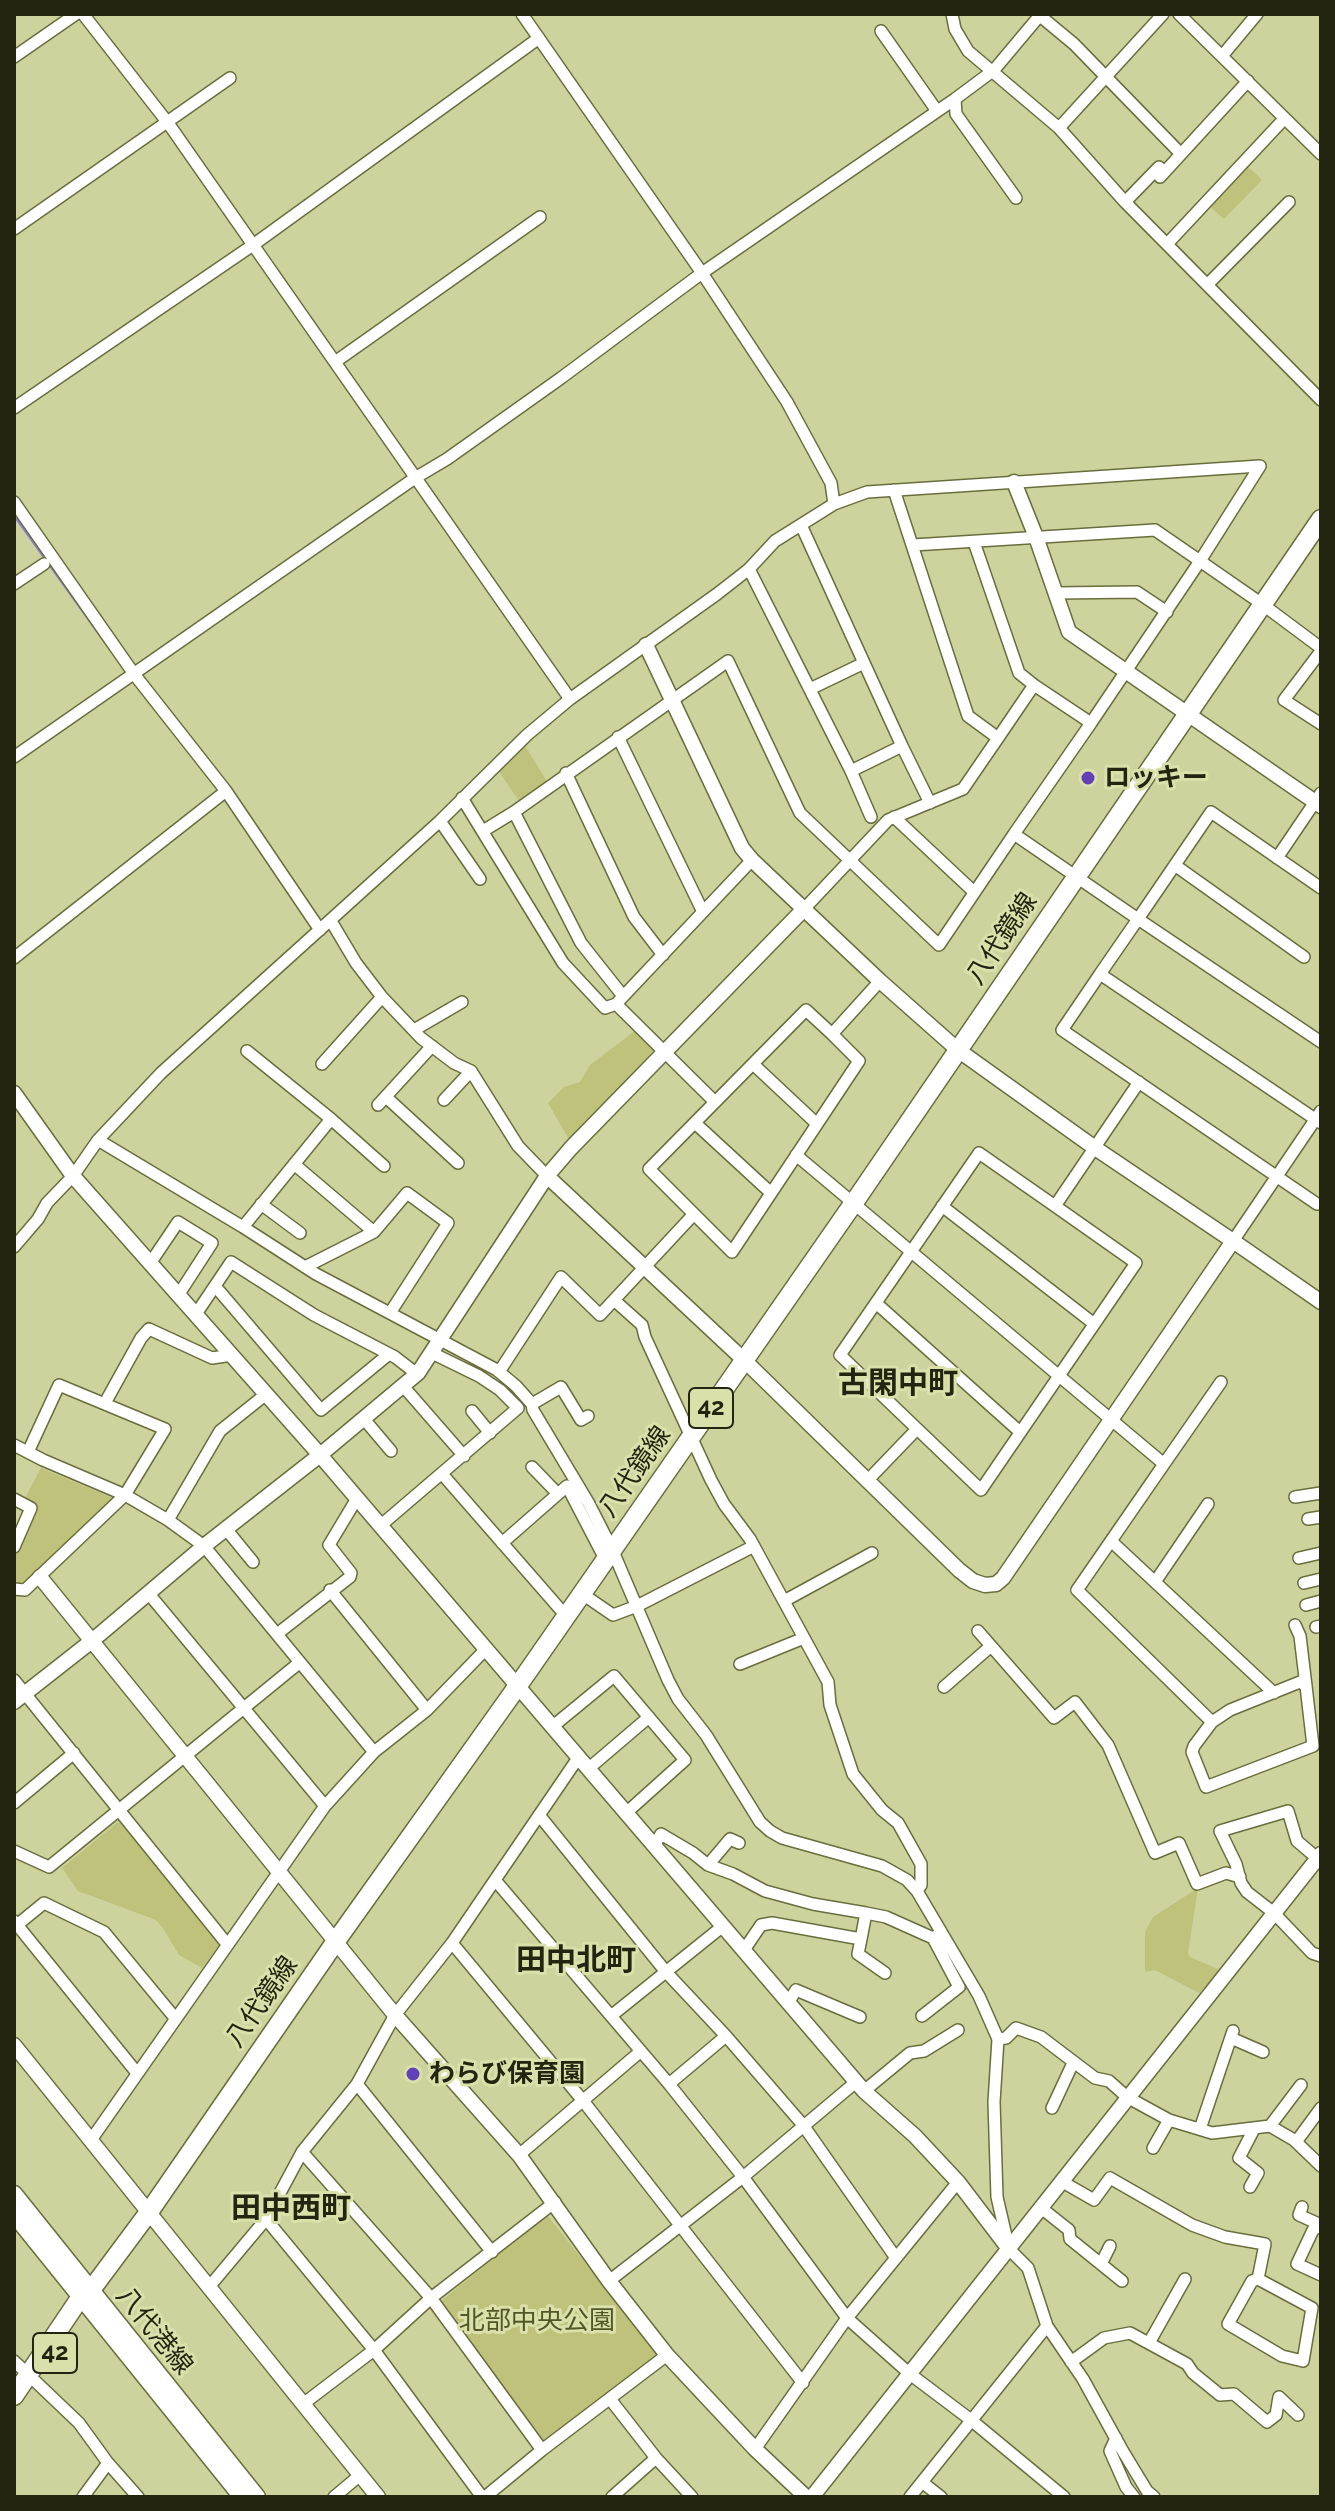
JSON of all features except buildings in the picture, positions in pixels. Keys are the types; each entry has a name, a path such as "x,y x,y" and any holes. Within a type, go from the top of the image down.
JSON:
{"main road":[{"name":"八代鏡線","path":"14,2413 32,2379 86,2298 692,1436 1321,519"},
{"name":"八代港線","path":"14,2194 86,2298 242,2497"},
{"name":"八代港線","path":"14,2214 257,2497"},
{"name":"八代鏡線","path":"14,2396 32,2379"}],"street":[{"path":"14,57 76,14"},
{"path":"83,14 168,123 570,699"},
{"path":"522,14 702,273 802,428 831,483 834,504"},
{"path":"952,14 955,29 968,51 1059,128 1125,202 1321,400"},
{"path":"1059,128 1163,14"},
{"path":"1179,14 1321,154"},
{"path":"1222,56 1257,14"},
{"path":"14,757 415,478 447,459 702,273 955,99 994,70 1040,15 1074,44 1181,154"},
{"path":"881,31 937,111"},
{"path":"14,408 253,245 539,38"},
{"path":"14,229 230,78"},
{"path":"1125,202 1181,154 1248,81"},
{"path":"955,99 956,114 1016,198"},
{"path":"1168,243 1284,119"},
{"path":"1208,284 1289,202"},
{"path":"335,362 540,217"},
{"path":"14,1247 38,1219 47,1203 73,1176 98,1140 161,1073 440,821 527,735 570,699 749,569 775,541 834,504 867,492 1260,466 1167,612 939,945 800,813 728,661 483,831"},
{"path":"1014,482 1069,632 1188,715 1319,800 1277,858"},
{"path":"894,490 968,716 998,738"},
{"path":"14,502 134,674 226,791 320,930"},
{"path":"801,525 930,803"},
{"path":"913,545 1155,530 1321,649 1284,700 1321,724"},
{"path":"974,542 1019,673 1091,723"},
{"path":"14,584 44,564"},
{"path":"749,569 871,817"},
{"path":"1056,593 1137,592 1167,612"},
{"path":"646,645 742,848 752,860 958,1050 1321,1302"},
{"path":"810,689 864,663"},
{"path":"19,1698 417,1374 547,1176 571,1148 888,820 963,789 1034,685"},
{"path":"618,737 703,912"},
{"path":"851,771 902,746"},
{"path":"566,773 634,917 663,955"},
{"path":"14,958 226,791"},
{"path":"462,798 563,963 605,1008 620,1000 752,860"},
{"path":"514,812 581,943 620,1000 715,1102"},
{"path":"1317,1204 1062,1030 1211,812 1321,888"},
{"path":"894,817 974,892"},
{"path":"440,821 480,879"},
{"path":"1014,834 1321,1042"},
{"path":"1176,866 1304,957"},
{"path":"331,921 356,963 382,997 432,1046 454,1063 471,1071 518,1146 547,1176 744,1360 959,1570 973,1581 985,1585 996,1584 1003,1578 1276,1176 1319,1118 1100,974"},
{"path":"832,1034 880,981"},
{"path":"322,1064 382,997"},
{"path":"414,1030 462,1002"},
{"path":"806,1010 859,1061 732,1252 649,1169 753,1064 806,1010"},
{"path":"432,1046 382,1101 458,1163"},
{"path":"247,1051 384,1166"},
{"path":"753,1064 817,1124"},
{"path":"444,1100 471,1071"},
{"path":"1055,1206 1139,1082"},
{"path":"16,1102 73,1176 320,1455 860,2087 915,2136 958,2182 1009,2249 1028,2268 1047,2326 1147,2491 1154,2497"},
{"path":"243,1227 331,1119"},
{"path":"695,1123 771,1193"},
{"path":"98,1140 305,1267 499,1372 532,1404 588,1502 608,1554"},
{"path":"979,1153 1136,1263 981,1490 840,1355 942,1206 979,1153"},
{"path":"796,1155 1164,1464"},
{"path":"294,1164 374,1232"},
{"path":"305,1267 374,1232 407,1193 448,1223 390,1313"},
{"path":"261,1204 300,1233"},
{"path":"942,1206 1093,1323"},
{"path":"499,1372 561,1277 600,1315 694,1214"},
{"path":"151,1262 178,1222 212,1243 179,1294"},
{"path":"196,1314 231,1262 314,1315 389,1354 417,1374"},
{"path":"215,1286 321,1410 389,1354"},
{"path":"614,1300 642,1325 724,1504 754,1546 828,1682 830,1705 853,1774 882,1810 898,1823 921,1864 921,1885 917,1891"},
{"path":"876,1303 1020,1432"},
{"path":"105,1403 149,1329 212,1358 232,1355"},
{"path":"380,1526 518,1408 500,1390 479,1376 432,1353"},
{"path":"1212,1722 1077,1590 1221,1382"},
{"path":"14,1589 25,1590 125,1495 165,1429 59,1385 28,1452"},
{"path":"403,1386 464,1456"},
{"path":"532,1404 561,1387 581,1420 588,1416"},
{"path":"168,1520 220,1431 265,1395"},
{"path":"472,1411 490,1433"},
{"path":"364,1419 391,1451"},
{"path":"867,1481 917,1429"},
{"path":"14,1445 125,1495 204,1546 374,1752"},
{"path":"532,1467 558,1494"},
{"path":"443,1475 566,1616"},
{"path":"502,1543 567,1486 637,1606 678,1699 706,1735 760,1822 782,1838 882,1866 907,1880 917,1891 959,1987 922,2016"},
{"path":"1295,1497 1321,1493"},
{"path":"14,1499 31,1508 14,1547"},
{"path":"277,1634 350,1577 351,1573 329,1545 356,1500"},
{"path":"1155,1582 1208,1504"},
{"path":"1308,1519 1321,1517"},
{"path":"226,1529 253,1562"},
{"path":"1111,1541 1274,1693"},
{"path":"581,1593 613,1615 637,1606 754,1546"},
{"path":"784,1601 872,1553"},
{"path":"1299,1558 1321,1553"},
{"path":"40,1577 395,2015 519,2155 609,2281 667,2355 755,2449 806,2497"},
{"path":"1304,1583 1321,1579"},
{"path":"330,1590 427,1710"},
{"path":"149,1594 325,1806"},
{"path":"1306,1605 1321,1601"},
{"path":"1295,1625 1300,1636 1306,1686 1313,1746 1206,1787 1192,1752 1212,1722 1230,1710 1300,1682 1306,1686"},
{"path":"978,1631 1054,1718 1075,1702 1108,1745 1155,1853 1179,1843 1197,1884 1226,1873 1240,1877"},
{"path":"740,1664 804,1638"},
{"path":"944,1687 991,1646"},
{"path":"91,2140 325,1806 374,1752 427,1710 485,1650"},
{"path":"14,1851 49,1867 299,1663"},
{"path":"552,1727 614,1676 685,1760 626,1813"},
{"path":"14,1680 19,1698 74,1753 227,1944"},
{"path":"209,2287 266,2219 302,2152 357,2084 395,2015 452,1943 539,1815 583,1764 649,1717"},
{"path":"14,1803 74,1753"},
{"path":"812,2497 1127,2097 1274,1913 1319,1856 1297,1841 1288,1811 1220,1831 1247,1892 1274,1913 1312,1953 1321,1956"},
{"path":"539,1815 666,1972 803,2125 896,2258"},
{"path":"654,1846 661,1834 708,1865 765,1891 813,1904 886,1917 937,1936 979,1996 998,2039 994,2102 997,2197 1009,2249"},
{"path":"708,1865 730,1839"},
{"path":"495,1880 669,2084 743,2177 847,2318 910,2374 1064,2497"},
{"path":"137,2073 16,1923 44,1903 104,1932 175,2018"},
{"path":"866,1913 858,1954 885,1973"},
{"path":"744,1950 761,1925 772,1923 861,1939"},
{"path":"611,2016 723,1926"},
{"path":"452,1943 584,2102 803,2383"},
{"path":"788,2003 796,1990 816,1994 857,2012"},
{"path":"998,2039 1006,2038 1016,2028 1041,2037 1095,2078 1109,2081 1127,2097 1169,2120 1212,2133 1270,2126 1296,2142 1321,2166"},
{"path":"609,2281 743,2177 803,2125 910,2053 924,2051 958,2030"},
{"path":"1200,2129 1232,2035 1263,2052"},
{"path":"669,2084 726,2036"},
{"path":"14,2045 378,2497"},
{"path":"519,2155 641,2051"},
{"path":"1052,2108 1073,2063"},
{"path":"357,2084 492,2252"},
{"path":"1270,2126 1301,2085"},
{"path":"1296,2142 1319,2115"},
{"path":"1153,2148 1169,2120"},
{"path":"1250,2187 1258,2173 1239,2158 1254,2129"},
{"path":"302,2152 431,2298 542,2450"},
{"path":"1061,2181 1094,2200 1110,2178 1192,2225 1225,2237 1265,2244 1258,2279"},
{"path":"755,2449 847,2318 958,2182"},
{"path":"303,2404 374,2350 431,2298 555,2202"},
{"path":"1040,2207 1069,2230 1070,2239 1122,2281"},
{"path":"1302,2207 1299,2215 1321,2225"},
{"path":"266,2219 374,2350 484,2497 667,2355"},
{"path":"1321,2225 1313,2230 1297,2264 1321,2275"},
{"path":"1101,2264 1110,2246"},
{"path":"1149,2343 1185,2279"},
{"path":"1258,2279 1312,2308 1303,2361 1282,2356 1225,2328 1252,2281 1258,2279"},
{"path":"910,2497 1047,2326"},
{"path":"1071,2362 1104,2338 1130,2333 1187,2364 1193,2373 1220,2395 1234,2394 1267,2422 1276,2415 1279,2397 1298,2415"},
{"path":"14,2361 79,2423 138,2497"},
{"path":"610,2399 656,2458 692,2497"},
{"path":"1116,2438 1110,2451 1126,2487 1134,2497"},
{"path":"615,2496 656,2458"},
{"path":"83,2497 108,2463"},
{"path":"334,2497 359,2476"},
{"path":"922,2482 941,2497"}],"green space":[{"path":"1245,164 1262,180 1224,219 1207,204"},
{"path":"524,744 548,783 521,804 498,770"},
{"path":"636,1030 656,1047 571,1143 548,1103 564,1087 580,1082 590,1065"},
{"path":"41,1468 115,1499 23,1585 14,1584 14,1552 34,1505 25,1498"},
{"path":"119,1821 219,1945 202,1968 179,1955 156,1920 78,1891 62,1868"},
{"path":"1198,1888 1188,1953 1190,1957 1220,1970 1199,1993 1155,1970 1145,1972 1145,1932 1153,1917"},
{"name":"北部中央公園","path":"547,2215 659,2356 543,2443 430,2310"}],"waterway":[{"path":"14,515 105,642"}],"place":[{"name":"ロッキー","path":"1088,778"},
{"name":"わらび保育園","path":"413,2074"}],"district":[{"name":"古閑中町","path":"898,1384"},
{"name":"田中北町","path":"576,1961"},
{"name":"田中西町","path":"291,2209"}]}
